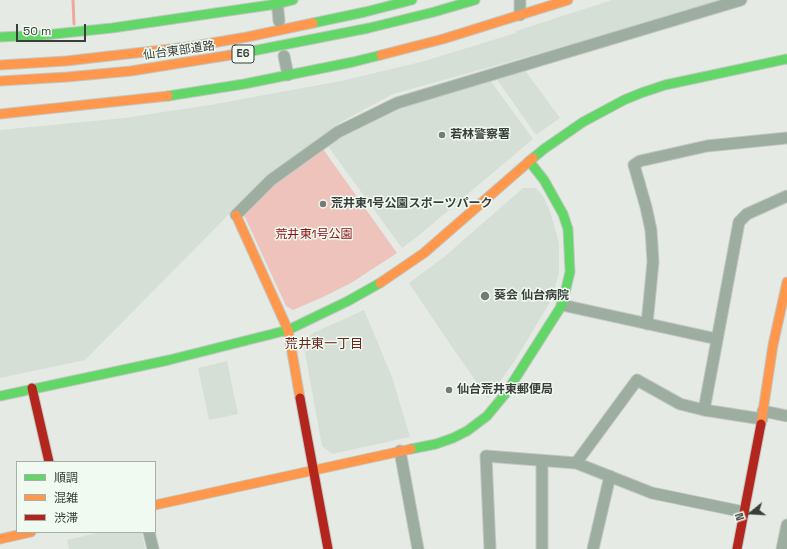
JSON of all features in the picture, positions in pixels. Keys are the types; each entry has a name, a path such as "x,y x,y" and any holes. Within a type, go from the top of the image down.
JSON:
{"main road":[{"path":"0,37 45,35 112,28 293,0"},
{"name":"仙台東部道路","path":"0,66 66,61 188,47 262,34 365,12 412,0"},
{"name":"仙台東部道路","path":"2,82 131,70 250,52 369,28 475,0"},
{"path":"0,114 175,95 244,84 353,62 443,38 568,0"},
{"path":"0,396 169,360 288,330 348,301 386,279 424,253 529,161 583,122 640,93 680,81 787,58"},
{"path":"156,505 436,444 467,431 487,416 506,393 548,330 562,305 570,272 568,229 556,199 544,180 529,161"},
{"path":"236,215 288,330 328,549"},
{"path":"737,549 763,415 773,345 783,318 787,282"},
{"path":"32,388 49,461"},
{"path":"0,539 27,533"}],"street":[{"path":"520,0 520,15"},
{"path":"236,215 271,180 338,132 396,103 741,0"},
{"path":"277,2 279,21"},
{"path":"284,56 288,75"},
{"path":"647,324 653,262 651,230 634,165 640,161 708,146 787,138"},
{"path":"704,410 739,222 748,214 787,196"},
{"path":"562,305 717,339"},
{"path":"576,463 637,380 680,404 704,410 787,416"},
{"path":"400,451 418,549"},
{"path":"490,549 486,456 576,463 652,493 744,512"},
{"path":"542,461 542,549"},
{"path":"593,549 610,476"},
{"path":"782,549 787,525"},
{"path":"149,533 153,549"}],"shaded area":[{"path":"612,0 721,0 648,23 393,94 341,122 258,185 85,360 0,378 0,130 124,118 210,105 341,81 421,62 516,33 516,31"},
{"path":"524,69 560,118 536,135 496,78"},
{"path":"490,80 533,139 402,248 327,145 342,134 400,107"},
{"name":"葵会 仙台病院","path":"523,188 536,188 543,196 550,211 559,243 559,273 550,302 516,359 488,398 409,283 444,257"},
{"path":"364,310 392,377 410,437 332,454 322,446 304,347 311,334"},
{"path":"227,361 238,414 209,420 198,368"},
{"path":"97,533 142,533 145,549 69,549 67,540"}],"green space":[{"name":"荒井東1号公園","path":"323,149 397,253 351,283 293,310 286,306 244,215 273,186"}],"waterway":[{"path":"73,0 74,24"}],"traffic: fast":[{"path":"0,37 45,35 112,28 277,4 293,0"},
{"path":"313,23 412,0"},
{"path":"237,54 369,28 475,0"},
{"path":"168,96 244,84 381,55"},
{"path":"533,158 583,122 624,100 641,93 665,85 787,59"},
{"path":"411,449 436,444 453,438 467,431 487,416 506,393 562,305 570,272 568,229 563,214 544,180 529,161"},
{"path":"0,396 169,360 288,330 348,301 380,283"}],"traffic: slow":[{"path":"381,55 443,39 568,0"},
{"path":"0,65 66,61 188,47 247,37 313,23"},
{"path":"0,81 131,71 237,54"},
{"path":"0,114 168,96"},
{"path":"380,283 424,253 533,158"},
{"path":"236,215 288,330 300,398"},
{"path":"761,424 773,345 787,282"},
{"path":"156,505 411,449"},
{"path":"0,539 27,533"}],"traffic: jam":[{"path":"32,388 49,461"},
{"path":"300,398 328,549"},
{"path":"737,549 761,424"}],"place":[{"name":"若林警察署","path":"442,135"},
{"name":"荒井東1号公園スポーツパーク","path":"323,204"},
{"name":"葵会 仙台病院","path":"485,296"},
{"name":"仙台荒井東郵便局","path":"449,390"}],"district":[{"name":"荒井東一丁目","path":"324,344"}]}
